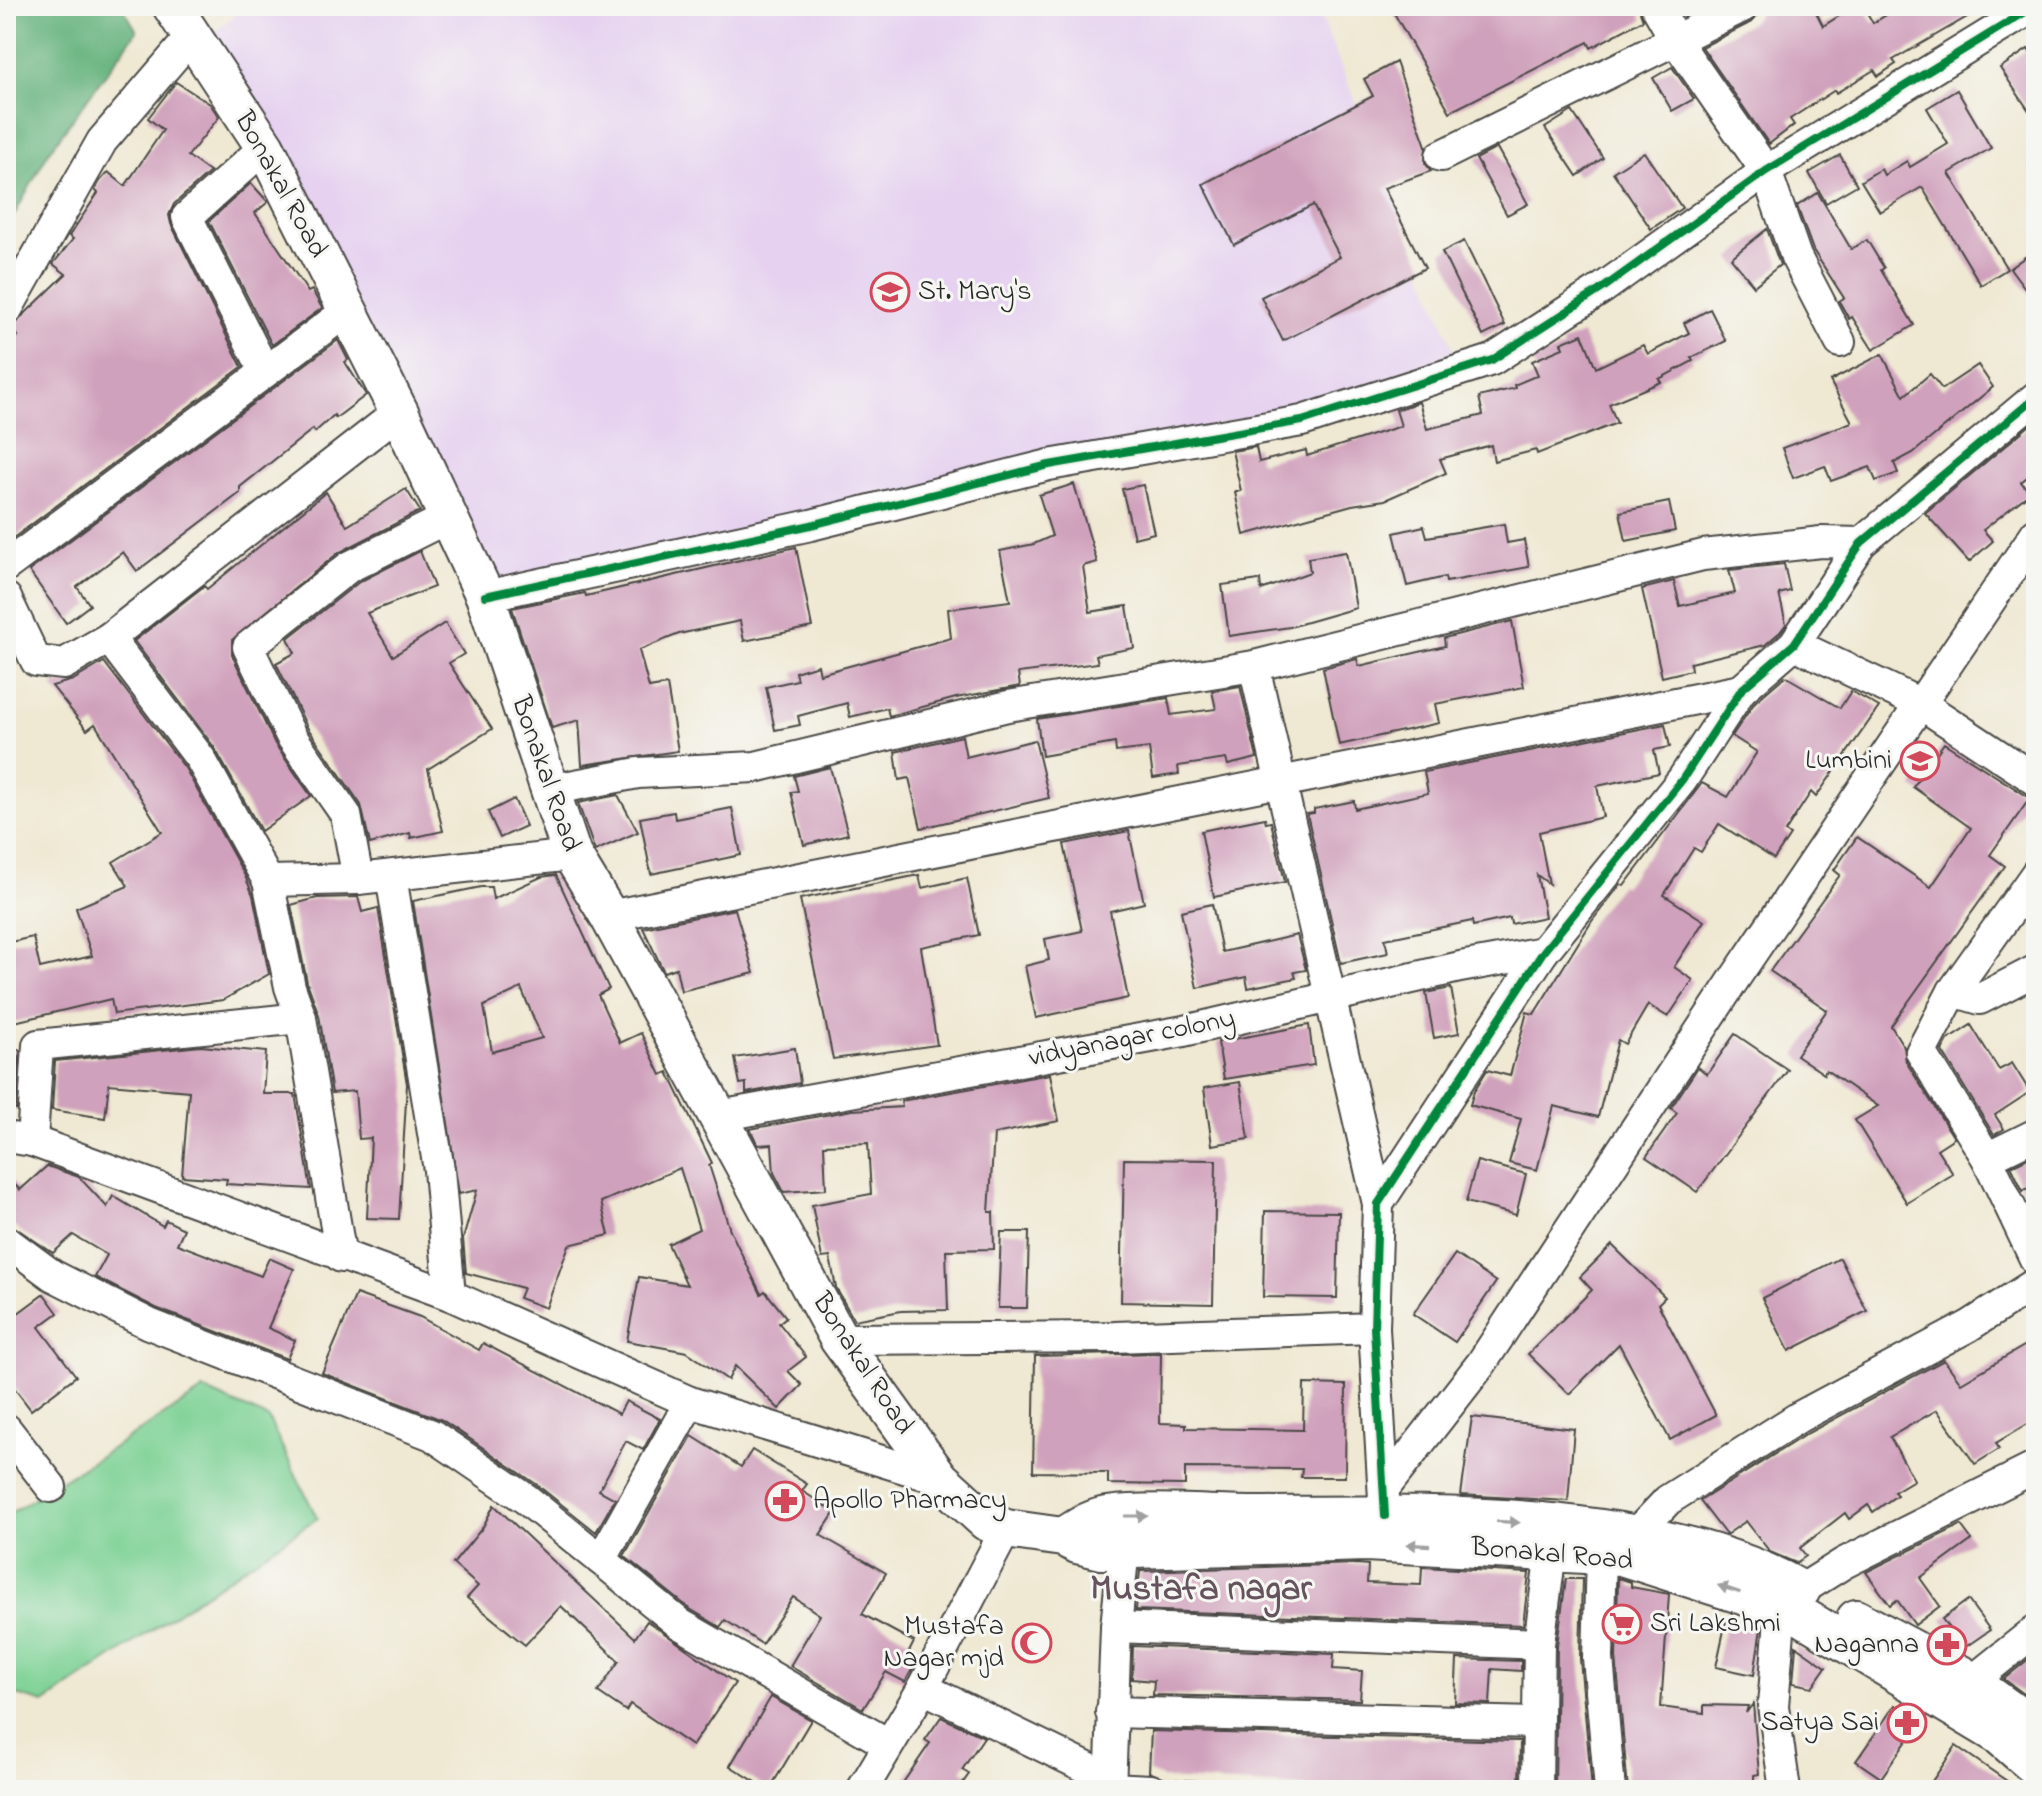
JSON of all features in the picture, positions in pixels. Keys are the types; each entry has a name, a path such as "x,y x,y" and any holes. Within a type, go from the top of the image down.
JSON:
{"main road":[{"name":"Bonakal Road","path":"182,22 265,147 399,412 485,596 572,855 609,916 839,1339 940,1479 963,1504 986,1521 1006,1529 1063,1537 1089,1548 1366,1542 1551,1551 1621,1556 1791,1598"},
{"name":"Bonakal Road","path":"1063,1537 1106,1516 1386,1501 1671,1543 1753,1568 1791,1598 1959,1692 2036,1729"},
{"name":"Bonakal Road","path":"1959,1692 1999,1735 2036,1767"}],"street":[{"path":"1656,6 1676,41 1766,171 1796,257 1840,342"},
{"path":"1441,156 1744,6"},
{"path":"485,596 811,525 1049,465 1302,421 1492,360 1603,288 1766,171 2035,6"},
{"path":"6,311 102,141 182,22"},
{"path":"265,147 187,217 265,372"},
{"path":"6,566 347,311"},
{"path":"1378,1204 1543,952 1682,780 1741,690 1794,644 1861,543 2036,397"},
{"path":"6,598 36,661 64,664 109,638 399,412"},
{"path":"358,879 346,815 291,736 248,647 349,567 447,518"},
{"path":"1386,1501 1481,1364 2036,533"},
{"path":"549,790 638,773 755,767 1008,706 1254,666 1703,555 1821,542 1861,543"},
{"path":"109,638 200,758 268,881 290,987 301,1018 341,1257"},
{"path":"1794,644 1921,704 2036,780"},
{"path":"1254,666 1328,999 1378,1204 1374,1328 1386,1501"},
{"path":"609,916 1741,690"},
{"path":"268,881 358,879 572,855"},
{"path":"2036,874 1953,991 1921,1052 1987,1158 2036,1261"},
{"path":"391,876 439,1170 450,1295"},
{"name":"vidyanagar colony","path":"719,1116 1184,1031 1543,952"},
{"path":"1953,991 1980,999 2036,970"},
{"path":"301,1018 38,1045 19,1139 450,1295 690,1402 940,1479"},
{"path":"1987,1158 2036,1134"},
{"path":"6,1241 52,1275 149,1324 432,1435 526,1499 680,1624 888,1744"},
{"path":"1634,1536 1668,1500 1773,1434 1969,1326 2036,1283"},
{"path":"839,1339 1114,1337 1374,1328"},
{"path":"601,1560 690,1402"},
{"path":"6,1429 51,1487"},
{"path":"1785,1790 1773,1706 1791,1598 1844,1563 2036,1467"},
{"path":"862,1790 923,1688 1006,1529"},
{"path":"1109,1785 1116,1627 1124,1548"},
{"path":"1537,1790 1539,1644 1551,1551"},
{"path":"1601,1555 1598,1658 1610,1790"},
{"path":"1116,1627 1539,1644"},
{"path":"1959,1692 2036,1630"},
{"path":"923,1688 1109,1785 1151,1790"},
{"path":"1111,1712 1537,1723"}],"shaded area":[{"name":"St. Mary's","path":"245,6 1317,6 1461,368 491,595 205,40"}],"green space":[{"path":"6,6 122,6 137,31 48,153 6,230"},
{"path":"204,1390 268,1418 317,1518 44,1703 6,1692 6,1516"}],"building":[{"path":"1390,6 1638,6 1643,20 1591,48 1588,42 1450,112"},
{"path":"1765,6 1813,6 1823,26 1855,6 1863,6 1873,23 1901,6 1986,6 1893,60 1896,64 1878,76 1874,70 1836,93 1835,90 1790,119 1794,125 1769,144 1702,47 1752,22"},
{"path":"2028,49 2036,62 2036,121 2000,68"},
{"path":"1396,62 1426,146 1425,163 1431,171 1384,188 1425,268 1283,341 1261,297 1340,257 1313,205 1234,245 1203,184 1373,96 1364,79"},
{"path":"1672,67 1694,99 1672,111 1653,78"},
{"path":"176,82 210,104 219,117 188,156 210,172 174,204 169,215 171,224 242,367 8,542 6,347 18,336 10,328 66,274 53,264 73,239 69,236 98,193 95,190 100,181 108,172 125,186 163,130 148,118"},
{"path":"1957,90 1991,148 1949,173 2007,269 1981,285 1922,187 1880,212 1861,181 1881,169 1884,175 1907,161 1910,167 1948,144 1927,108"},
{"path":"1572,111 1603,158 1577,176 1545,128"},
{"path":"1497,148 1528,204 1507,215 1476,159"},
{"path":"1644,152 1682,208 1651,229 1613,172"},
{"path":"1840,155 1857,185 1826,203 1809,173"},
{"path":"251,183 268,202 255,213 322,308 272,345 209,221"},
{"path":"1818,193 1851,249 1867,240 1914,325 1873,350 1839,301 1844,298 1813,250 1797,206"},
{"path":"1767,229 1780,265 1754,286 1731,258"},
{"path":"1464,241 1505,325 1483,336 1442,252"},
{"path":"2036,249 2036,303 2010,268"},
{"path":"1710,309 1726,341 1691,358 1693,361 1659,379 1661,382 1609,404 1617,423 1537,454 1536,450 1494,461 1491,445 1440,459 1446,473 1385,500 1352,505 1244,535 1235,492 1241,491 1232,451 1256,447 1259,462 1306,450 1307,456 1401,426 1396,410 1419,402 1427,429 1483,415 1479,397 1515,388 1514,385 1538,375 1532,361 1563,348 1561,343 1582,334 1596,368 1643,345 1648,354 1689,333 1684,323"},
{"path":"338,340 348,360 345,362 366,395 336,418 334,415 315,432 313,429 240,487 240,493 137,571 123,552 77,587 90,605 66,623 29,571"},
{"path":"1882,354 1904,396 1930,374 1942,389 1978,365 1993,387 1913,453 1894,463 1898,473 1876,481 1870,467 1831,481 1825,466 1793,478 1782,448 1852,422 1830,381"},
{"path":"2036,420 2036,470 2021,482 2030,493 1983,530 1993,541 1969,562 1925,513"},
{"path":"1074,484 1097,562 1083,566 1090,612 1127,606 1134,648 1096,655 1098,663 1018,673 1020,686 956,698 889,716 887,708 850,717 847,703 798,716 800,725 775,730 766,687 797,680 795,672 818,665 820,674 951,638 948,609 1010,601 1000,551 1034,544 1052,536 1039,495"},
{"path":"1143,485 1154,533 1134,538 1122,489"},
{"path":"406,489 420,511 338,553 232,640 232,655 275,744 311,796 261,831 214,747 134,641 204,586 207,589 326,492 347,526"},
{"path":"1669,502 1675,531 1626,541 1620,512"},
{"path":"1504,524 1507,543 1524,540 1529,567 1446,582 1445,577 1407,586 1394,533 1424,526 1427,537"},
{"path":"796,547 812,627 744,641 740,621 679,634 639,650 649,688 667,685 678,751 582,765 579,720 552,728 512,608 585,593 586,596"},
{"path":"420,551 434,587 367,613 393,656 445,623 464,654 449,663 492,729 428,769 443,831 411,838 410,833 370,844 361,805 307,727 276,663 295,653 288,638 359,582"},
{"path":"1346,552 1356,608 1290,627 1229,636 1222,585 1260,580 1261,590 1310,572 1308,558"},
{"path":"1784,564 1790,591 1779,594 1786,624 1780,632 1765,645 1690,663 1691,670 1662,677 1642,589 1674,581 1680,606 1735,593 1729,570"},
{"path":"1512,621 1524,687 1435,704 1439,723 1339,745 1323,668 1357,659 1359,666 1445,646 1444,638"},
{"path":"104,662 185,768 245,876 253,895 269,974 223,1000 114,1014 111,999 6,1024 6,943 33,937 40,968 92,956 76,908 128,886 113,862 162,832 95,724 87,730 52,686 73,680"},
{"path":"1785,676 1840,708 1851,691 1879,707 1816,797 1811,792 1785,832 1790,835 1774,859 1719,824 1701,852 1694,848 1664,895 1704,921 1674,967 1693,980 1668,1017 1648,1005 1625,1044 1618,1040 1598,1117 1554,1106 1537,1170 1509,1163 1521,1119 1470,1105 1474,1091 1487,1070 1510,1076 1527,1012 1534,1014 1592,921 1621,884 1624,886 1702,783 1728,797 1757,752 1732,736 1755,702"},
{"path":"1240,686 1257,758 1228,765 1226,759 1178,766 1179,774 1153,778 1149,748 1116,752 1115,743 1042,756 1037,719 1168,698 1171,715 1216,709 1212,691"},
{"path":"1665,724 1670,747 1654,750 1659,773 1597,786 1603,817 1539,832 1549,884 1537,875 1545,917 1511,924 1510,918 1473,926 1472,921 1385,939 1388,953 1341,963 1307,814 1314,813 1314,809 1354,801 1355,809 1428,793 1424,772"},
{"path":"962,736 966,757 1035,740 1049,798 921,828 909,778 899,780 895,752"},
{"path":"1944,743 2030,798 1990,855 2005,866 1891,1026 1904,1047 1906,1062 1954,1138 1937,1149 1953,1174 1907,1203 1855,1120 1878,1106 1826,1070 1824,1074 1796,1055 1827,1010 1770,971 1840,875 1834,870 1857,837 1931,887 1971,828 1913,787"},
{"path":"830,767 848,834 804,845 791,792 798,791 794,776"},
{"path":"618,795 638,832 595,851 578,803"},
{"path":"514,799 526,826 500,838 488,812"},
{"path":"732,808 741,855 651,874 640,818 674,812 675,819"},
{"path":"1265,818 1266,823 1271,822 1285,882 1214,897 1201,831"},
{"path":"1129,831 1144,903 1110,911 1128,998 1036,1018 1025,966 1049,960 1045,939 1082,931 1064,844"},
{"path":"556,875 609,989 598,995 620,1043 641,1033 661,1075 668,1072 712,1163 709,1165 730,1230 761,1294 765,1291 786,1317 779,1323 806,1357 788,1371 802,1385 779,1409 735,1366 728,1380 687,1352 627,1341 639,1277 687,1285 668,1244 699,1229 680,1168 601,1202 609,1235 569,1245 546,1308 519,1298 523,1288 466,1273 463,1239 477,1190 459,1194 413,901 481,887 491,887 493,899 541,877","holes":["521,988 542,1038 492,1052 484,1006"]},
{"path":"919,875 922,888 967,878 979,935 921,947 937,1045 833,1059 800,899"},
{"path":"358,897 362,912 378,908 407,1084 399,1219 367,1218 371,1138 359,1139 355,1091 332,1093 319,1015 307,982 291,905 317,898"},
{"path":"1212,904 1222,952 1297,935 1306,970 1294,972 1296,978 1248,988 1246,977 1197,988 1181,911"},
{"path":"735,909 754,973 681,991 676,968 664,972 643,928"},
{"path":"1451,988 1459,1033 1434,1038 1426,993"},
{"path":"1309,1025 1314,1065 1224,1079 1218,1042"},
{"path":"1971,1025 1999,1070 2012,1063 2030,1092 1995,1115 2004,1129 1994,1135 1942,1051 1948,1040"},
{"path":"1735,1034 1788,1070 1697,1192 1646,1157 1677,1113 1671,1108 1698,1067 1707,1074"},
{"path":"201,1046 266,1052 263,1094 295,1094 311,1189 226,1184 227,1179 182,1176 189,1091 109,1084 105,1118 52,1110 55,1061"},
{"path":"795,1048 800,1083 746,1093 746,1083 740,1084 735,1058"},
{"path":"6,1049 20,1050 16,1110 6,1109"},
{"path":"1050,1074 1059,1121 994,1134 989,1212 993,1212 994,1249 946,1250 948,1310 901,1311 854,1320 836,1288 830,1257 822,1258 812,1205 871,1194 868,1143 824,1145 826,1189 784,1192 774,1173 772,1144 758,1145 750,1129 852,1110 902,1107 901,1101"},
{"path":"1240,1082 1249,1139 1212,1145 1204,1088"},
{"path":"2036,1154 2036,1184 2023,1191 2011,1166"},
{"path":"1124,1159 1216,1160 1213,1304 1121,1302"},
{"path":"1477,1161 1526,1174 1516,1215 1466,1202"},
{"path":"47,1166 79,1177 107,1207 113,1196 163,1226 166,1220 184,1229 177,1244 261,1276 269,1258 294,1269 268,1328 295,1340 287,1359 156,1308 95,1277 107,1255 73,1235 53,1253 10,1224 6,1219 6,1175 20,1190"},
{"path":"1265,1211 1339,1212 1337,1298 1263,1297"},
{"path":"1001,1232 1029,1232 1027,1308 998,1308"},
{"path":"1612,1245 1665,1297 1658,1304 1716,1415 1670,1440 1619,1344 1569,1394 1528,1354 1592,1290 1580,1277"},
{"path":"1455,1254 1496,1282 1455,1342 1413,1314"},
{"path":"1840,1258 1867,1311 1789,1351 1762,1298"},
{"path":"44,1294 58,1313 39,1327 76,1376 31,1410 6,1377 6,1322"},
{"path":"356,1294 420,1317 479,1350 483,1343 619,1414 626,1401 660,1419 643,1450 626,1441 599,1490 615,1499 596,1532 536,1484 442,1420 322,1373"},
{"path":"2036,1339 2036,1419 1996,1443 1999,1449 1975,1464 1937,1410 1890,1437 1914,1480 1894,1492 1897,1495 1873,1512 1868,1505 1849,1519 1845,1513 1800,1548 1806,1556 1796,1563 1770,1552 1746,1521 1726,1535 1700,1501 1808,1433 1944,1360 1961,1383"},
{"path":"1161,1353 1160,1423 1186,1424 1186,1428 1303,1430 1304,1384 1346,1385 1345,1477 1301,1477 1302,1469 1185,1468 1185,1485 1108,1484 1108,1473 1033,1472 1035,1356"},
{"path":"1472,1417 1574,1429 1568,1501 1461,1495"},
{"path":"692,1436 741,1467 752,1450 807,1484 802,1491 835,1512 820,1535 886,1573 862,1614 914,1642 907,1656 917,1661 905,1682 886,1672 863,1709 790,1666 820,1615 793,1597 762,1644 725,1620 720,1627 690,1609 624,1556"},
{"path":"494,1505 635,1638 647,1621 735,1683 692,1746 630,1704 626,1711 598,1692 619,1661 561,1606 525,1645 467,1598 478,1586 453,1564 483,1527"},
{"path":"1961,1525 1972,1540 1920,1578 1940,1606 1915,1625 1897,1600 1890,1605 1866,1572"},
{"path":"1368,1565 1367,1583 1421,1585 1422,1567 1529,1573 1523,1625 1136,1610 1140,1571"},
{"path":"1618,1578 1631,1582 1631,1587 1669,1594 1661,1707 1704,1713 1704,1705 1748,1706 1746,1713 1753,1704 1759,1774 1754,1775 1754,1790 1628,1790 1616,1657"},
{"path":"1566,1579 1582,1579 1580,1659 1592,1790 1555,1790 1557,1645"},
{"path":"1968,1600 1990,1630 1964,1648 1942,1619"},
{"path":"1726,1621 1761,1628 1754,1675 1716,1667"},
{"path":"1133,1646 1334,1654 1333,1669 1362,1671 1360,1700 1153,1695 1154,1681 1132,1679"},
{"path":"1796,1646 1826,1667 1812,1687 1793,1683"},
{"path":"2036,1653 2036,1684 2024,1694 2004,1679"},
{"path":"1457,1659 1521,1661 1521,1671 1492,1669 1490,1704 1455,1703"},
{"path":"771,1697 811,1720 769,1790 730,1766"},
{"path":"1895,1705 1920,1722 1881,1778 1856,1761"},
{"path":"941,1717 984,1737 962,1770 969,1774 958,1790 898,1790 930,1743 925,1740"},
{"path":"1151,1731 1520,1741 1519,1790 1336,1789 1165,1779 1149,1772"},
{"path":"1956,1746 2020,1790 1926,1790"}],"cycle path":[{"path":"485,596 811,525 1049,465 1302,421 1492,360 1603,288 1766,171 2035,6"},
{"path":"1385,1516 1374,1328 1378,1204 1543,952 1682,780 1741,690 1794,644 1861,543 2036,397"}],"place":[{"name":"St. Mary's","path":"890,292"},
{"name":"Lumbini","path":"1920,761"},
{"name":"Apollo Pharmacy","path":"785,1501"},
{"name":"Sri Lakshmi","path":"1622,1624"},
{"name":"Mustafa Nagar mjd","path":"1032,1643"},
{"name":"Naganna","path":"1947,1645"},
{"name":"Satya Sai","path":"1907,1723"}],"district":[{"name":"Mustafa nagar","path":"1201,1590"}]}
